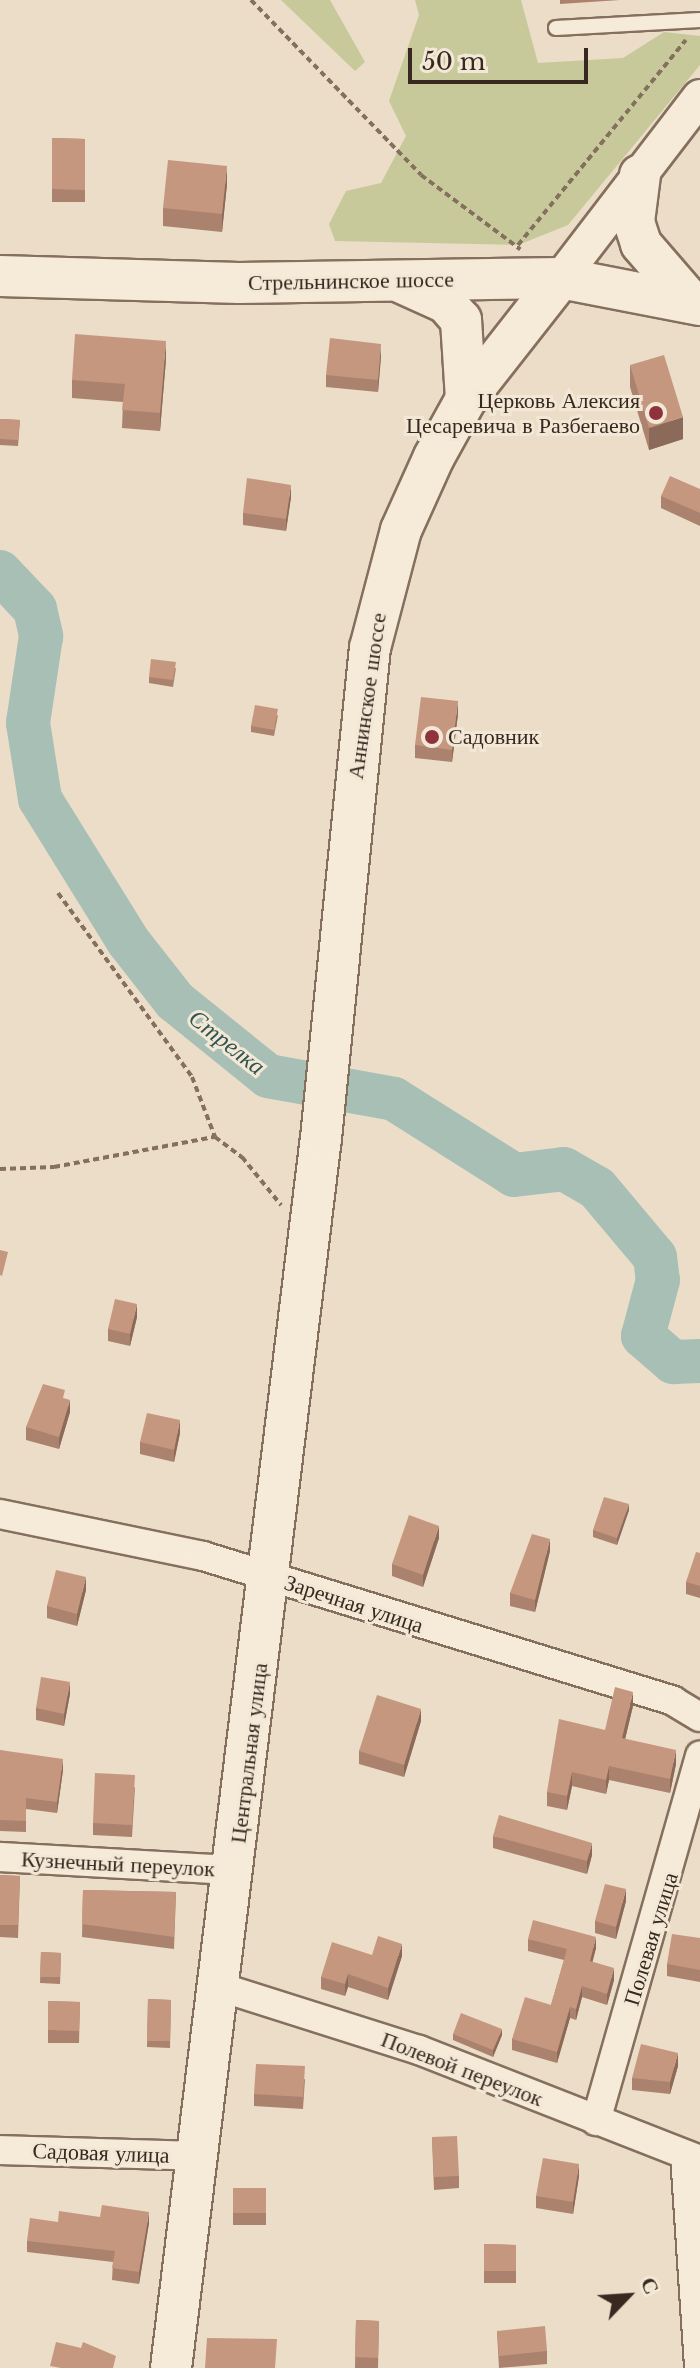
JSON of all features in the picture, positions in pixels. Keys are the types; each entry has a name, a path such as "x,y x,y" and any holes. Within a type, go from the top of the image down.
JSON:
{"main road":[{"path":"640,175 634,222 641,244 696,304"},
{"name":"Стрельнинское шоссе","path":"0,276 390,280 535,267 696,304"},
{"name":"Аннинское шоссе","path":"321,1138 380,600 415,497 535,267"},
{"path":"390,280 423,289 461,320 466,399"},
{"name":"Центральная улица","path":"171,2368 201,2156 321,1138"}],"street":[{"path":"535,267 640,175 700,97"},
{"name":"Заречная улица","path":"0,1514 269,1576 673,1701 700,1717"},
{"name":"Полевая улица","path":"596,2121 700,1756"},
{"name":"Кузнечный переулок","path":"0,1857 235,1870"},
{"name":"Полевой переулок","path":"220,1987 419,2050 692,2158"},
{"name":"Садовая улица","path":"0,2150 201,2156"},
{"path":"692,2158 699,2368"}],"lane":[{"path":"556,28 700,20"}],"path":[{"path":"251,0 421,175 535,267 690,35"},
{"path":"58,893 192,1077 215,1137 266,1184 307,1253"},
{"path":"0,1169 54,1167 215,1137"}],"green space":[{"path":"281,0 330,0 365,62 355,71"},
{"path":"415,0 521,0 538,63 623,58 664,32 700,36 700,65 568,225 518,245 335,241 329,224 346,191 381,183 406,136 389,101 419,15"}],"building":[{"path":"52,138 85,139 85,190 52,189"},
{"path":"168,160 227,166 222,214 163,208"},
{"path":"75,334 166,341 160,413 122,410 125,384 72,380"},
{"path":"330,338 381,344 378,380 326,375"},
{"path":"664,355 683,417 649,428 630,365"},
{"path":"0,419 20,420 18,440 0,439"},
{"path":"670,476 700,489 700,513 661,496"},
{"path":"247,478 291,485 286,519 243,513"},
{"path":"151,659 176,662 173,680 149,677"},
{"path":"421,697 458,701 452,750 415,745"},
{"path":"255,705 278,709 274,730 251,726"},
{"path":"0,1250 8,1252 2,1276 0,1275"},
{"path":"115,1299 137,1304 130,1334 108,1329"},
{"path":"43,1384 65,1390 63,1398 70,1400 59,1437 26,1427"},
{"path":"147,1413 180,1420 174,1450 140,1442"},
{"path":"604,1497 629,1504 617,1538 593,1530"},
{"path":"409,1515 439,1526 423,1575 392,1564"},
{"path":"532,1534 550,1539 535,1600 510,1593"},
{"path":"696,1552 700,1553 700,1586 686,1582"},
{"path":"56,1570 86,1577 77,1614 47,1606"},
{"path":"41,1677 70,1682 64,1714 36,1708"},
{"path":"615,1687 633,1692 622,1738 676,1750 670,1779 609,1766 606,1780 572,1772 567,1796 547,1792 559,1719 605,1730"},
{"path":"377,1695 421,1709 404,1765 359,1751"},
{"path":"0,1750 63,1759 57,1802 26,1798 26,1821 0,1820"},
{"path":"95,1773 135,1775 132,1825 93,1823"},
{"path":"499,1815 592,1843 587,1861 493,1836"},
{"path":"0,1875 20,1876 18,1925 0,1925"},
{"path":"605,1884 626,1889 616,1927 595,1921"},
{"path":"83,1890 176,1892 174,1937 82,1924"},
{"path":"533,1920 596,1937 590,1961 614,1968 607,1994 582,1986 576,2009 570,2007 557,2052 512,2039 525,1997 551,2005 567,1949 528,1939"},
{"path":"672,1934 700,1938 700,1970 667,1964"},
{"path":"378,1936 402,1944 388,1988 348,1974 345,1984 321,1977 332,1942 372,1955"},
{"path":"41,1952 61,1953 60,1977 40,1977"},
{"path":"148,1999 171,2000 170,2041 147,2041"},
{"path":"48,2001 80,2002 79,2031 48,2030"},
{"path":"461,2013 502,2029 493,2050 453,2034"},
{"path":"641,2044 678,2053 670,2082 632,2078"},
{"path":"256,2064 305,2066 303,2097 254,2094"},
{"path":"457,2136 459,2176 434,2177 432,2137"},
{"path":"543,2158 579,2164 573,2202 536,2196"},
{"path":"233,2188 266,2188 266,2213 233,2213"},
{"path":"102,2205 149,2212 139,2272 112,2268 115,2251 27,2241 30,2218 58,2222 59,2211 100,2217"},
{"path":"484,2244 516,2245 516,2271 484,2271"},
{"path":"356,2320 379,2321 378,2358 355,2357"},
{"path":"545,2326 547,2351 499,2356 497,2331"},
{"path":"207,2338 277,2339 275,2368 205,2368"},
{"path":"56,2342 81,2348 83,2342 116,2356 113,2368 50,2366"}],"waterway":[{"name":"Стрелка","path":"0,572 35,609 41,636 28,723 40,799 128,941 175,1001 268,1076 394,1099 514,1175 564,1169 597,1188 655,1257 658,1280 643,1336 673,1362 700,1361"}],"place":[{"name":"Церковь Алексия Цесаревича в Разбегаево","path":"656,413"},
{"name":"Садовник","path":"432,737"}]}
